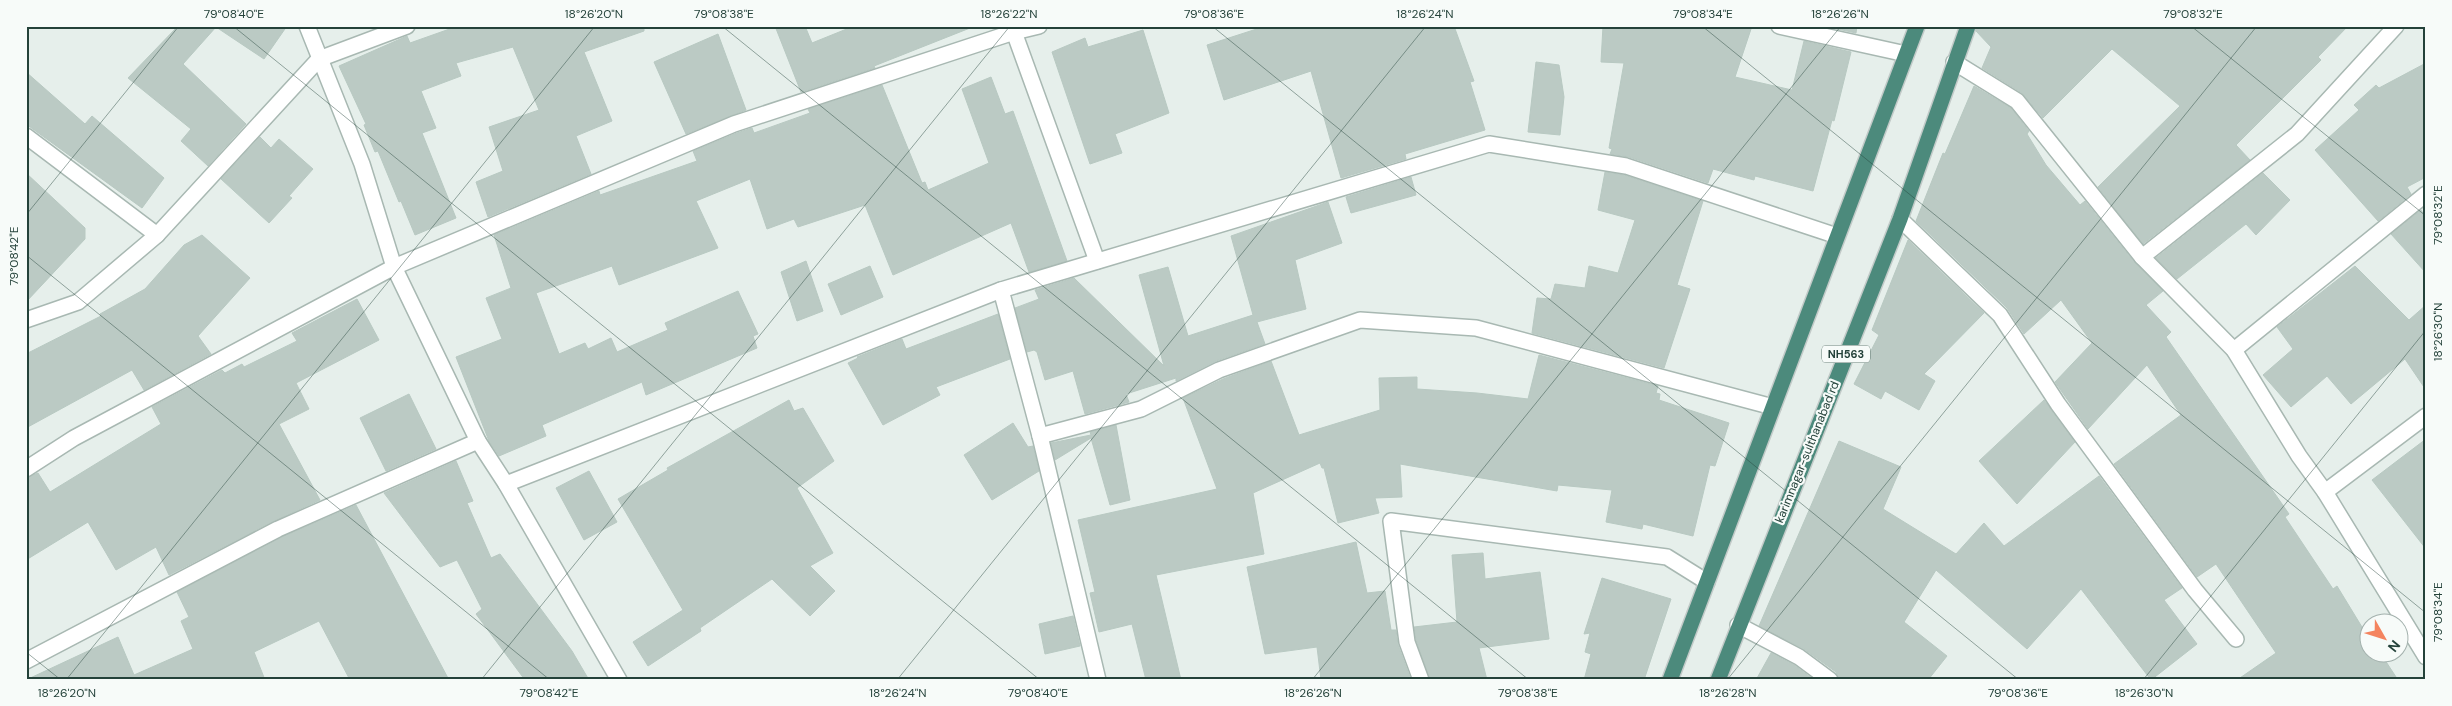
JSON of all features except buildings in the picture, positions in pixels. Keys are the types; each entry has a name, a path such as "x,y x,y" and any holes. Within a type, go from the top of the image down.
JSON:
{"highway":[{"path":"1670,680 1917,26"},
{"name":"karimnagar-sulthanabad rd","path":"1718,680 1738,625 1900,219 1968,26"}],"street":[{"path":"307,26 362,164 394,267 478,441 506,484 619,680"},
{"path":"26,320 78,302 157,235 320,59 407,26"},
{"path":"26,468 74,438 394,267 734,124 1014,32 1039,26"},
{"path":"1779,26 1906,54"},
{"path":"2142,257 2297,134 2396,26"},
{"path":"1014,32 1097,261"},
{"path":"1954,62 2018,101 2142,257 2234,350 2299,456 2326,492 2426,657"},
{"path":"26,136 157,235"},
{"path":"506,484 1001,290 1490,144 1626,166 1837,236"},
{"path":"2234,350 2426,194"},
{"path":"1900,219 2000,315 2058,404 2195,590 2236,638"},
{"path":"1001,290 1040,436 1098,680"},
{"path":"1040,436 1141,409 1219,370 1360,320 1476,328 1773,406"},
{"path":"2326,492 2426,416"},
{"path":"26,662 278,529 478,441"},
{"path":"1421,680 1408,642 1391,521 1667,557 1707,582"},
{"path":"1738,625 1799,657 1830,680"}]}
